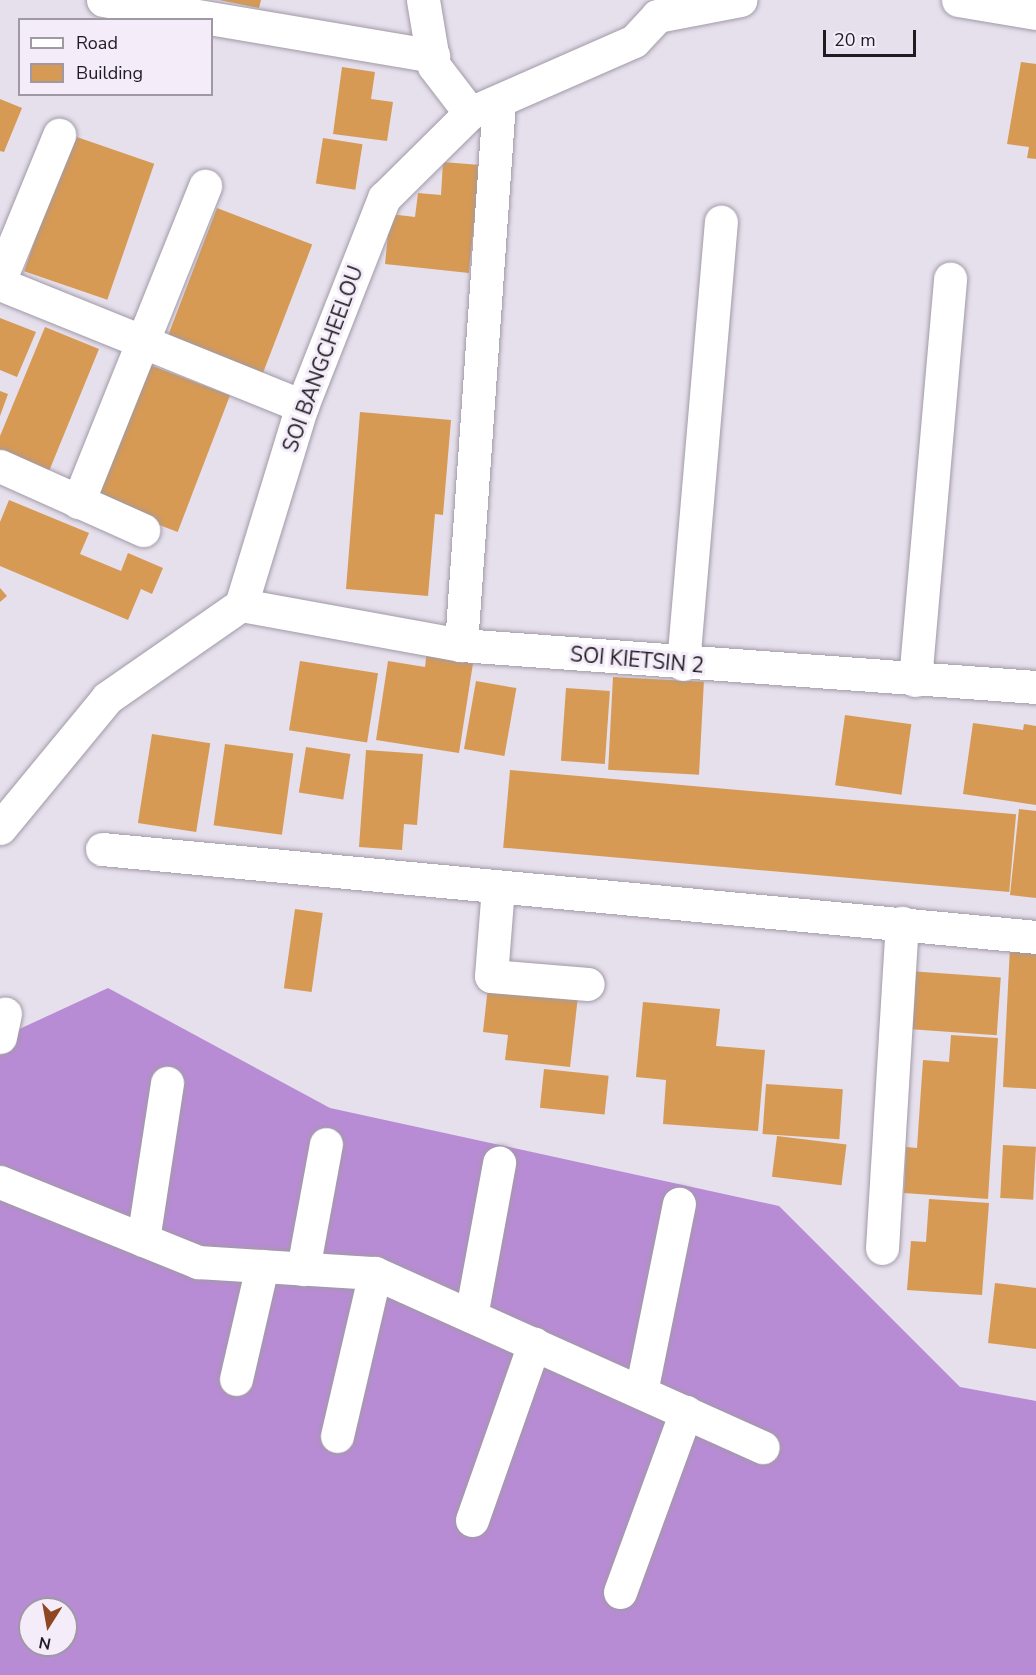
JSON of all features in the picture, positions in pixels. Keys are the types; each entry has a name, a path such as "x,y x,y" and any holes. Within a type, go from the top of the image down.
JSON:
{"street":[{"path":"104,0 210,18"},
{"path":"423,0 433,56 484,108 461,645"},
{"name":"SOI BANGCHEELOU","path":"241,605 302,406 384,198 484,108 634,41 660,8 740,0"},
{"path":"958,0 1036,13"},
{"path":"213,19 433,56"},
{"path":"0,279 59,135"},
{"path":"78,502 205,186"},
{"path":"683,664 721,222"},
{"path":"915,680 950,279"},
{"path":"0,284 302,406"},
{"path":"0,466 143,530"},
{"path":"0,828 107,699 241,605"},
{"name":"SOI KIETSIN 2","path":"241,605 461,645 683,664 1036,687"},
{"path":"102,849 1036,937"},
{"path":"498,887 491,976 588,984"},
{"path":"882,1248 902,923"},
{"path":"143,1240 167,1083"},
{"path":"303,1269 326,1144"},
{"path":"471,1316 499,1162"},
{"path":"0,1182 198,1262 375,1273 763,1447"},
{"path":"641,1392 679,1204"},
{"path":"236,1379 262,1266"},
{"path":"337,1436 375,1273"},
{"path":"472,1521 534,1344"},
{"path":"620,1592 686,1412"}],"shaded area":[{"path":"108,988 330,1108 779,1206 960,1387 1036,1401 1036,1675 0,1675 0,1038"}],"building":[{"path":"219,0 261,0 259,8"},
{"path":"1021,62 1036,64 1036,159 1027,158 1029,147 1007,144"},
{"path":"342,67 375,72 371,99 393,102 387,141 333,134"},
{"path":"0,99 22,108 4,152 0,151"},
{"path":"71,135 154,164 107,300 24,271"},
{"path":"323,138 363,144 355,190 316,183"},
{"path":"443,162 480,165 469,273 385,264 390,214 415,217 418,193 441,195"},
{"path":"217,208 312,245 262,376 166,340"},
{"path":"0,318 36,332 17,377 0,370"},
{"path":"45,327 99,349 47,476 0,457 0,436"},
{"path":"145,363 230,396 178,532 93,499"},
{"path":"0,391 8,394 0,416"},
{"path":"360,412 451,420 443,515 435,514 428,596 346,589"},
{"path":"9,500 89,533 80,554 121,571 128,553 163,568 152,594 141,589 128,620 0,566 0,522"},
{"path":"0,588 7,596 0,602"},
{"path":"427,650 474,657 459,753 376,740 388,661 425,667"},
{"path":"300,661 378,673 367,742 289,730"},
{"path":"613,677 704,682 699,775 608,770"},
{"path":"476,681 516,688 504,756 464,749"},
{"path":"566,688 610,691 605,764 561,761"},
{"path":"845,715 911,724 901,795 835,785"},
{"path":"973,723 1023,730 1024,724 1036,726 1036,805 963,794"},
{"path":"152,734 210,743 196,832 138,823"},
{"path":"225,744 293,754 282,835 214,825"},
{"path":"306,747 350,754 343,799 299,792"},
{"path":"366,750 423,754 417,825 404,824 402,850 359,847"},
{"path":"510,770 1016,814 1009,892 503,848"},
{"path":"1019,809 1036,811 1036,898 1010,895"},
{"path":"295,909 323,913 312,992 284,988"},
{"path":"1010,947 1036,948 1036,1089 1003,1087"},
{"path":"909,971 1001,977 997,1035 905,1029"},
{"path":"488,986 578,996 570,1067 505,1060 508,1035 483,1032"},
{"path":"643,1002 720,1009 716,1046 765,1050 758,1131 663,1124 666,1080 636,1077"},
{"path":"951,1035 998,1038 988,1199 904,1193 906,1147 917,1148 923,1060 949,1062"},
{"path":"544,1069 609,1076 605,1115 540,1108"},
{"path":"766,1084 843,1089 839,1139 763,1134"},
{"path":"777,1136 846,1145 841,1185 772,1177"},
{"path":"1003,1145 1036,1147 1033,1200 1000,1198"},
{"path":"929,1199 989,1203 982,1295 907,1290 911,1241 926,1242"},
{"path":"995,1283 1036,1288 1036,1349 988,1343"}]}
